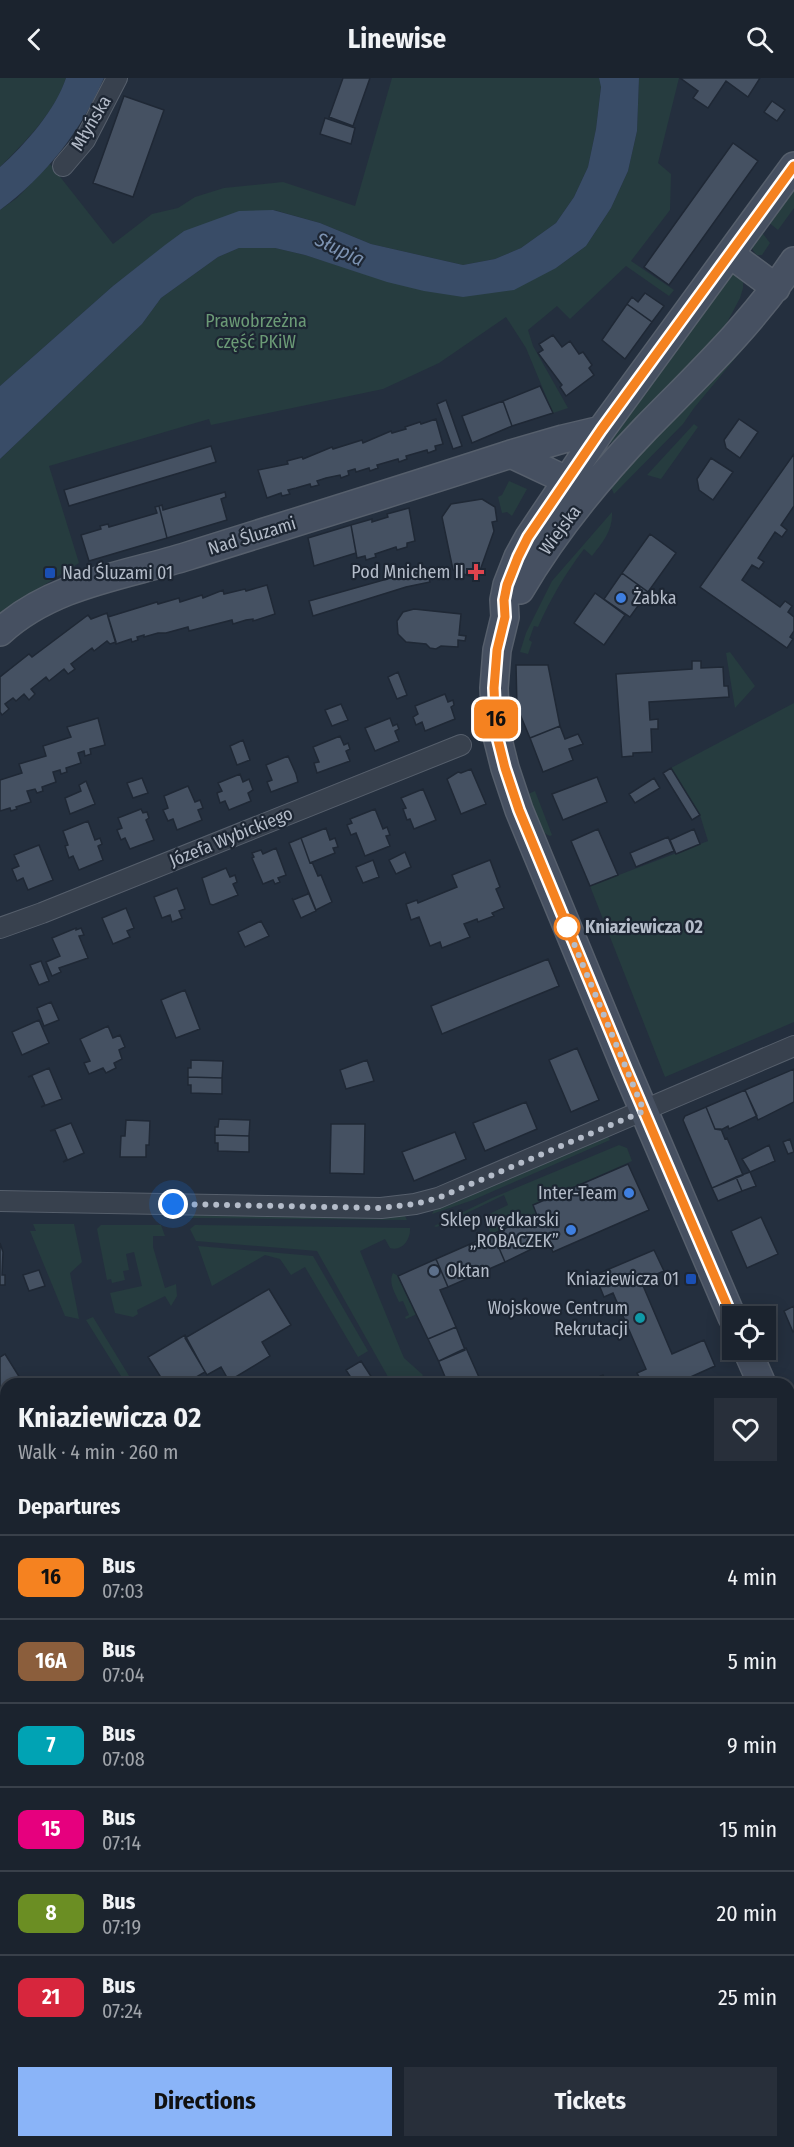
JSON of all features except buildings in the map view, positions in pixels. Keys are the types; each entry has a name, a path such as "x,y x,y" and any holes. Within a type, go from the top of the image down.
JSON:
{"main road":[{"name":"Wiejska","path":"727,1306 519,810 496,732 494,688 497,650 505,617 578,486 601,430 794,166"},
{"path":"730,254 776,288"},
{"name":"Wiejska","path":"578,486 645,429 718,357 776,288 794,261"},
{"name":"Nad Śluzami","path":"0,632 33,607 62,592 181,558 511,454 601,430"},
{"path":"511,454 578,486"},
{"path":"751,1360 759,1378"}],"street":[{"name":"Młyńska","path":"63,166 85,140 117,78"},
{"name":"Józefa Wybickiego","path":"0,928 42,914 461,745"},
{"path":"0,1201 381,1208 415,1204 438,1198 794,1046"}],"green space":[{"path":"0,78 66,78 47,115 0,167"},
{"path":"392,78 599,78 601,86 596,129 588,167 574,197 556,223 521,248 495,259 463,265 371,244 320,223 274,210 184,231 113,286 0,386 0,210 17,198 50,164 113,244 152,214 178,208 195,197 224,188 283,182 355,206"},
{"name":"Prawobrzeżna część PKiW","path":"639,78 679,78 658,163 671,174 670,210 631,261 674,290 669,296 626,266 570,319 557,306 528,330 533,346 568,408 553,413 526,348 506,317 439,363 383,389 211,425 209,419 49,466 79,563 0,613 0,459 142,324 161,298 218,257 239,248 275,248 343,267 556,268 586,246 611,208 628,171 637,131"},
{"path":"794,183 794,208 778,230 767,221"},
{"path":"760,230 770,243 762,255 757,255 752,246"},
{"path":"731,274 743,280 743,288 723,330 619,440 606,444"},
{"path":"794,284 683,424 614,494 610,485"},
{"path":"694,424 698,427 661,479 647,475"},
{"path":"509,481 527,489 512,516 507,512 502,513 498,497 502,495"},
{"path":"612,512 611,524 603,541 592,556 584,549 559,586 538,627 534,626 529,640 532,642 528,654 520,652 526,633 552,581"},
{"path":"730,652 755,686 735,708 726,653"},
{"path":"794,703 794,1022 665,1077 590,886 708,841 700,815 671,768"},
{"path":"535,791 552,835 550,836 542,830 527,798 528,794"},
{"path":"608,1136 610,1140 473,1200 432,1214 435,1208 464,1198"},
{"path":"619,1145 627,1148 632,1161 533,1205 538,1218 491,1235 485,1218 508,1205 504,1195 442,1225 434,1226 492,1198"},
{"path":"195,1214 404,1214 407,1220 188,1218"},
{"path":"33,1224 74,1224 82,1262 70,1273 79,1319 65,1316 30,1231 36,1231"},
{"path":"101,1225 161,1225 165,1236 153,1236 153,1247 165,1288 176,1284 177,1296 171,1306 165,1296 137,1310 138,1314 133,1317 115,1313 110,1293 142,1286 134,1252 126,1254 129,1270 123,1271 125,1280 112,1283 111,1279 107,1280 97,1229"},
{"path":"195,1225 410,1228 405,1244 398,1248 390,1248 385,1239 360,1251 404,1358 423,1375 421,1378 389,1378 317,1251 196,1241 190,1229"},
{"path":"198,1246 313,1256 368,1351 358,1357 305,1267 291,1275 280,1259 265,1255 212,1286"},
{"path":"393,1273 398,1276 417,1314 406,1319 405,1317 409,1315 403,1301 399,1302 393,1288 391,1280"},
{"path":"93,1317 130,1378 122,1378 86,1320"}],"water":[{"path":"66,78 104,78 85,116 61,151 17,197 0,210 0,167 39,126 55,102"},
{"name":"Słupia","path":"599,78 639,78 637,131 628,171 611,208 586,246 556,268 514,290 463,297 387,282 305,255 275,248 239,248 218,257 161,298 142,324 0,459 0,386 113,286 184,231 239,211 273,210 320,223 371,244 463,265 495,259 521,248 556,223 574,197 588,167 596,129 601,87"}],"bus line":[{"name":"16","path":"727,1306 519,810 496,732 494,688 497,650 505,617 504,600 507,585 528,537 601,430 794,166"}],"place":[{"name":"Pod Mnichem II","path":"476,572"},
{"name":"Nad Śluzami 01","path":"50,573"},
{"name":"Żabka","path":"621,598"},
{"name":"Kniaziewicza 02","path":"567,927"},
{"name":"Inter-Team","path":"629,1193"},
{"name":"Sklep wędkarski „ROBACZEK”","path":"571,1230"},
{"name":"Oktan","path":"434,1271"},
{"name":"Kniaziewicza 01","path":"691,1279"},
{"name":"Wojskowe Centrum Rekrutacji","path":"640,1318"}],"route":[{"path":"173,1204 381,1208 415,1204 438,1198 644,1111 567,927"}]}
